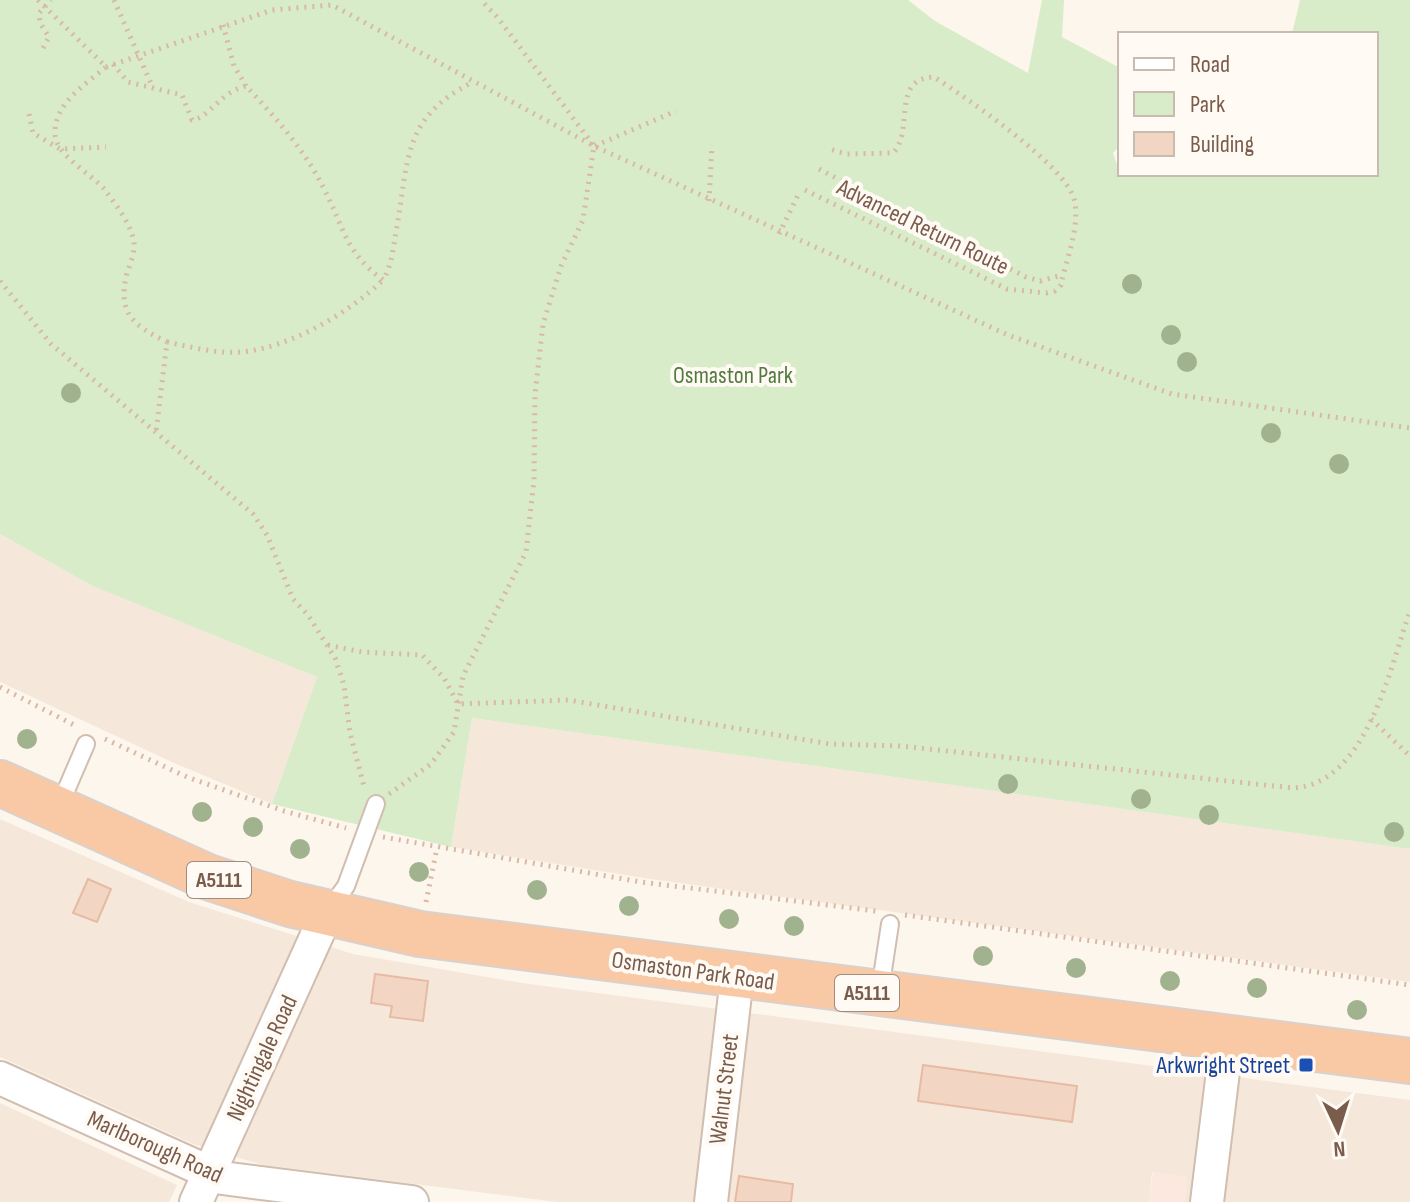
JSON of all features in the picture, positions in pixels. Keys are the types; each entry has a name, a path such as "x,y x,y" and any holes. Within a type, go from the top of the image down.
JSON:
{"highway":[{"name":"Osmaston Park Road","path":"0,783 208,877 327,913 420,934 1410,1061"}],"street":[{"name":"Nightingale Road","path":"196,1202 327,913"},
{"name":"Walnut Street","path":"711,1202 737,977"},
{"path":"1207,1202 1227,1039"},
{"name":"Marlborough Road","path":"0,1078 209,1173 237,1182 412,1202"}],"lane":[{"path":"58,810 86,744"},
{"path":"327,913 346,886 376,804"},
{"path":"880,995 890,924"}],"path":[{"path":"38,0 128,82 182,95 192,120 202,117 218,98 246,86"},
{"path":"43,48 49,37 39,19 51,0"},
{"path":"114,0 153,88"},
{"path":"0,281 51,344 253,514 267,535 293,599 328,645 344,685 350,733 362,787 376,804 431,764 454,732 463,676 526,552 534,480 535,394 543,324 561,266 583,220 594,146 498,18 481,0"},
{"path":"60,149 54,133 60,111 110,66 272,10 332,5 594,146 779,234 1008,335 1172,394 1410,428"},
{"path":"223,25 234,66 246,86 293,140 324,187 353,253 383,280"},
{"path":"819,169 1026,277 1040,281 1063,274 1075,217 1074,200 1062,177 1005,128 934,77 915,81 909,88 899,141 893,153 847,154 829,149"},
{"path":"29,114 33,133 93,175 131,232 134,246 123,290 125,307 137,327 167,342 239,352 271,345 318,324 370,293 383,280 392,255 416,131 440,100 473,82"},
{"path":"594,146 676,111"},
{"path":"709,201 712,145"},
{"path":"60,149 106,147"},
{"name":"Advanced Return Route","path":"779,234 802,190 1007,289 1031,294 1055,291 1063,274"},
{"path":"156,433 167,342"},
{"path":"458,704 568,700 830,744 900,746 1293,788 1313,787 1326,780 1354,748 1371,719 1392,669 1410,611"},
{"path":"328,645 362,652 422,655 444,678 458,704"},
{"path":"0,687 187,777 284,811 363,833 641,882 1410,985"},
{"path":"1371,719 1410,756"}],"shaded area":[{"path":"0,534 92,585 317,677 272,804 174,763 0,682"},
{"path":"472,718 1410,849 1410,982 650,879 451,847"},
{"path":"0,819 189,902 353,954 522,983 1410,1100 1410,1202 1184,1202 1187,1177 1152,1173 1149,1202 557,1202 263,1165 193,1144 0,1057"},
{"path":"0,1103 177,1185 169,1202 0,1202"},
{"path":"1153,1172 1187,1177 1184,1202 1149,1202"}],"green space":[{"name":"Osmaston Park","path":"0,0 908,0 935,21 1028,73 1042,0 1064,0 1062,37 1118,67 1118,147 1113,153 1118,176 1378,176 1378,32 1292,32 1300,0 1410,0 1410,849 472,718 451,847 272,804 317,677 93,586 0,534"}],"building":[{"path":"88,879 111,889 97,922 73,913"},
{"path":"375,974 428,981 423,1021 390,1017 392,1006 371,1003"},
{"path":"923,1065 1077,1086 1072,1122 918,1101"},
{"path":"739,1176 793,1184 791,1202 735,1202"}],"place":[{"name":"Arkwright Street","path":"1306,1065"}]}
